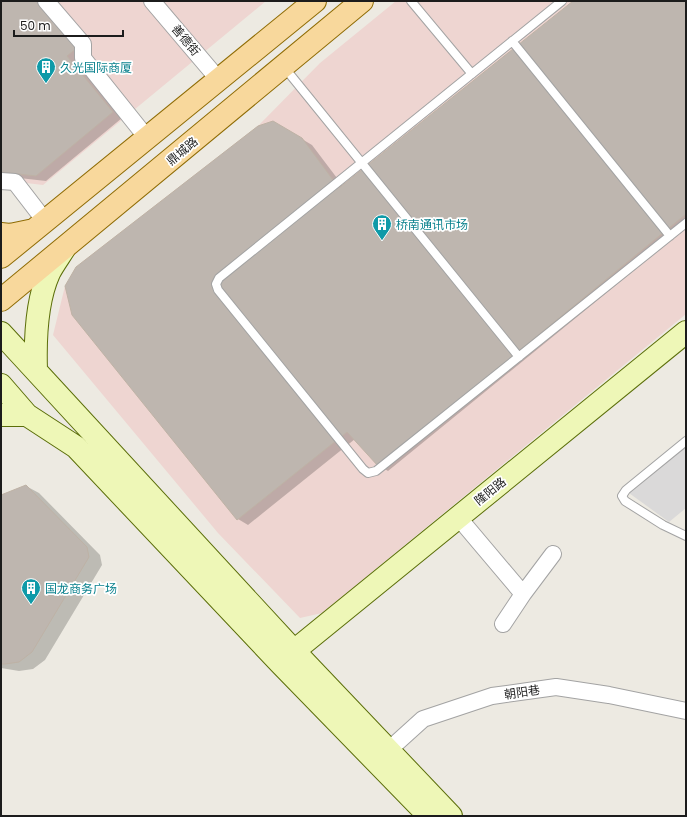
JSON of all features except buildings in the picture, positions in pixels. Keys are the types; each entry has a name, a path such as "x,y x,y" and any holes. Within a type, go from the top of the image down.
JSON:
{"main road":[{"path":"1,257 315,1"},
{"name":"鼎城路","path":"1,300 362,1"},
{"path":"1,234 10,235 40,225"},
{"path":"36,370 37,323 42,294 49,273 64,248"},
{"name":"隆阳路","path":"294,651 686,332"},
{"path":"1,333 294,651 382,756 428,816"},
{"path":"1,385 28,415 76,447 382,756 451,816"},
{"path":"1,415 28,415"}],"street":[{"path":"46,1 83,44 82,58 147,138"},
{"name":"善德街","path":"152,1 219,80"},
{"path":"1,181 15,182 40,225"},
{"path":"458,517 523,594"},
{"path":"503,624 553,554"},
{"name":"朝阳巷","path":"382,756 423,718 492,696 556,687 609,695 686,711"}],"lane":[{"path":"411,1 472,74"},
{"path":"562,1 219,278 216,284 218,290 363,469 368,473 376,472 686,223"},
{"path":"512,41 670,236"},
{"path":"283,67 519,357"},
{"path":"686,441 626,490 622,496 625,501 663,525 686,536"}],"shaded area":[{"path":"1,1 266,1 43,185 1,180"},
{"name":"桥南通讯市场","path":"396,1 686,1 686,314 322,613 300,618 218,533 53,335 65,286 76,267 258,126 320,63"},
{"path":"686,447 686,508 669,522 629,493"}],"place":[{"name":"久光国际商厦","path":"46,84"},
{"name":"桥南通讯市场","path":"382,241"},
{"name":"国龙商务广场","path":"31,605"}]}
